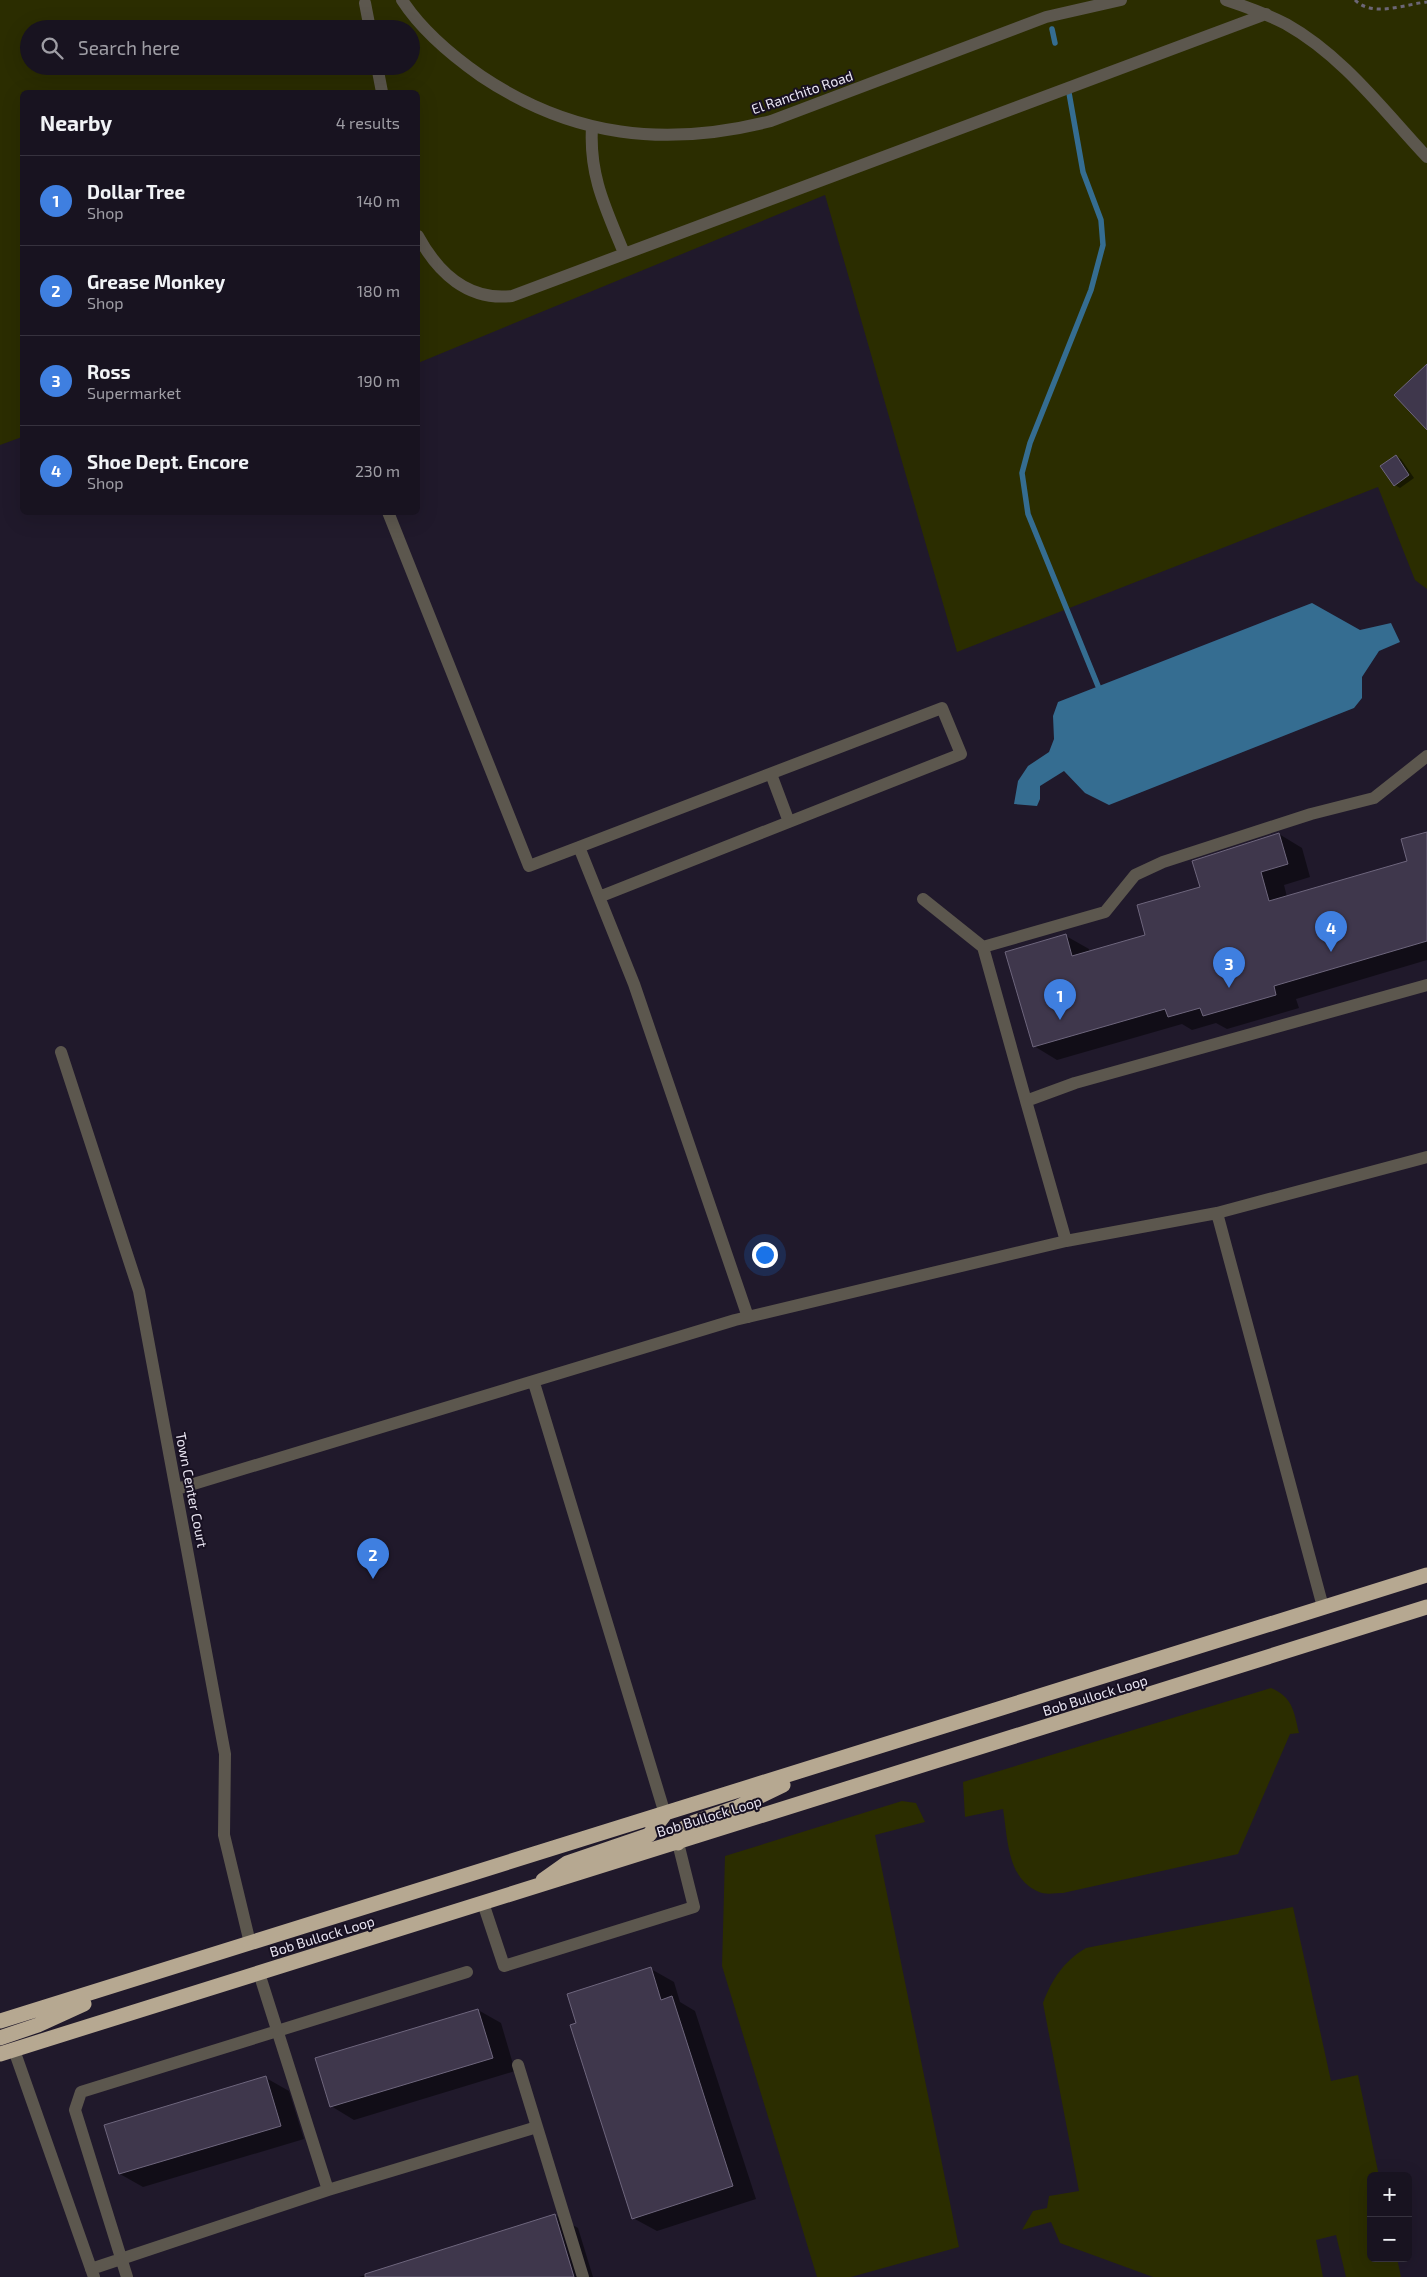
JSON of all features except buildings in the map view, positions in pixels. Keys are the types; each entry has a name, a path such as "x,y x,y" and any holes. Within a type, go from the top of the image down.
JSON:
{"highway":[{"name":"Bob Bullock Loop","path":"0,2021 1427,1575"},
{"name":"Bob Bullock Loop","path":"7,2052 1427,1607"},
{"path":"678,1843 683,1829 692,1823 738,1807 832,1762"},
{"path":"532,1888 567,1863 649,1835 665,1814"},
{"path":"0,2038 38,2025 132,1980"}],"street":[{"name":"El Ranchito Road","path":"402,0 418,20"},
{"name":"El Ranchito Road","path":"420,22 446,50 495,85 538,109 592,127 664,135 713,132 751,126 788,116 1046,17 1122,0"},
{"path":"1226,0 1266,14 1307,38 1343,66 1427,157"},
{"path":"365,3 368,20"},
{"path":"420,240 428,256 443,271 470,292 496,298 512,296 1266,14"},
{"path":"379,75 382,90"},
{"path":"592,127 592,164 602,200 624,253"},
{"path":"389,515 529,866 942,708 961,754 599,896"},
{"path":"983,947 1104,912 1135,875 1163,862 1311,814 1374,798 1427,756"},
{"path":"771,774 789,822"},
{"path":"579,847 634,984 748,1317"},
{"path":"923,899 983,947 1066,1241"},
{"path":"1026,1101 1075,1084 1427,985"},
{"name":"Town Center Court","path":"62,1052 139,1291 225,1754 224,1835 250,1943"},
{"path":"177,1489 534,1382 616,1355 748,1317 1066,1241 1217,1213 1427,1157"},
{"path":"1217,1213 1323,1607"},
{"path":"534,1382 665,1814"},
{"path":"483,1903 504,1966 514,1963 694,1907 678,1843"},
{"path":"128,2277 76,2110 81,2092 467,1972"},
{"path":"258,1973 328,2190"},
{"path":"7,2052 93,2273 121,2258 328,2190 537,2127"},
{"path":"518,2065 584,2277"}],"path":[{"path":"1355,0 1358,4 1376,9 1427,2"}],"shaded area":[{"path":"0,0 1427,0 1427,589 1415,580 1378,487 957,652 825,195 420,362 420,90 20,90 20,438 0,445"},
{"path":"1271,1688 1284,1696 1288,1701 1294,1712 1299,1733 1290,1734 1238,1854 1063,1893 1044,1893 1028,1886 1015,1868 1008,1845 1003,1809 965,1817 963,1782"},
{"path":"902,1801 916,1803 925,1822 875,1835 959,2247 851,2277 817,2277 722,1966 725,1856"},
{"path":"1293,1907 1331,2081 1358,2075 1378,2172 1367,2172 1367,2262 1398,2262 1401,2277 1346,2277 1336,2235 1316,2240 1323,2277 1153,2277 1060,2243 1051,2222 1022,2230 1033,2211 1047,2208 1049,2196 1079,2191 1043,2003 1050,1986 1060,1971 1071,1959 1086,1948"}],"water":[{"path":"1312,603 1360,630 1391,623 1400,642 1379,651 1362,677 1362,698 1354,708 1109,805 1085,793 1064,771 1040,786 1040,799 1037,806 1014,804 1018,781 1028,766 1049,752 1054,739 1053,716 1058,702"}],"waterway":[{"path":"1052,29 1055,43"},
{"path":"1069,93 1083,172 1101,220 1103,245 1091,290 1030,443 1022,473 1028,514 1098,686"}],"place":[{"name":"Shoe Dept. Encore","path":"1331,952"},
{"name":"Ross","path":"1229,988"},
{"name":"Dollar Tree","path":"1060,1020"},
{"name":"Grease Monkey","path":"373,1579"}]}
